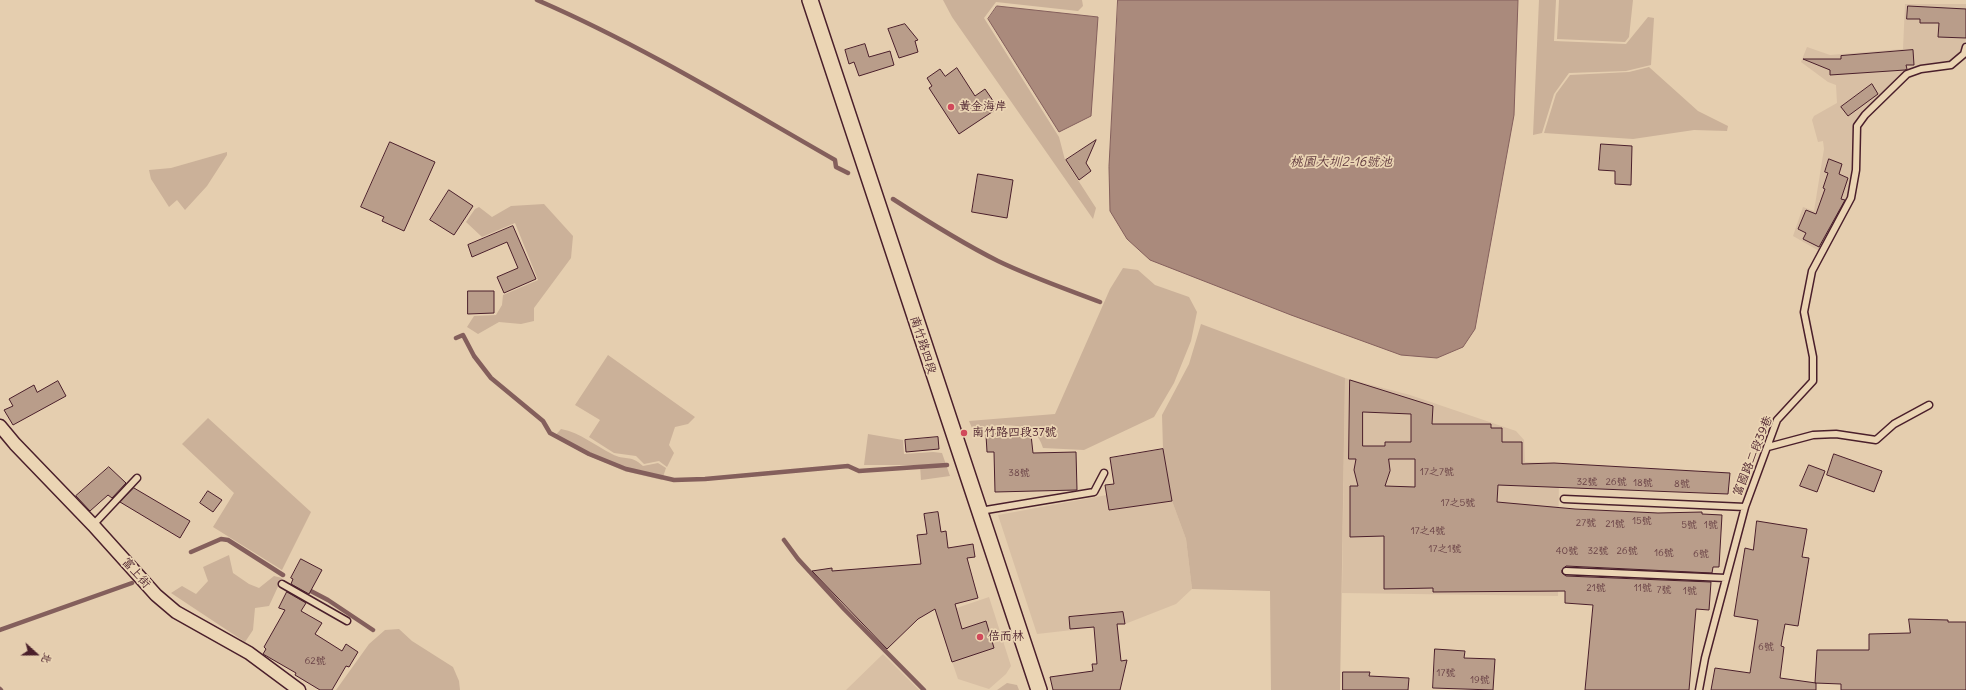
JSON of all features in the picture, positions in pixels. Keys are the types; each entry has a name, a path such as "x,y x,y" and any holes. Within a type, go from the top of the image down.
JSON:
{"street":[{"name":"南竹路四段","path":"810,0 978,512 1009,598 1039,690"},
{"name":"富上街","path":"0,426 156,595 176,612 249,654 298,690"}],"lane":[{"name":"富國路二段39巷","path":"1699,690 1705,658 1745,507 1777,420 1813,381 1813,357 1804,312 1812,271 1851,198 1856,170 1857,126 1865,115 1907,74 1921,69 1951,65 1964,54 1966,47"},
{"path":"1768,447 1813,435 1836,434 1876,440 1894,424 1929,404"},
{"path":"978,512 1094,492 1104,474"},
{"path":"93,525 137,478"},
{"path":"1564,499 1745,507"},
{"path":"1566,571 1726,578"},
{"path":"282,584 347,621"}],"shaded area":[{"path":"943,0 1082,0 1083,6 1078,11 996,2 984,18 1059,137 1065,160 1096,208 1093,219 952,17"},
{"path":"1539,0 1556,0 1554,41 1626,44 1648,17 1654,18 1651,65 1626,71 1569,73 1554,94 1542,133 1533,135"},
{"path":"1559,0 1633,0 1629,37 1625,42 1557,39"},
{"path":"1905,4 1966,4 1966,40 1960,52 1949,63 1918,67 1894,81 1856,119 1852,173 1847,200 1819,251 1793,236 1803,207 1814,211 1824,149 1823,141 1818,142 1812,120 1814,116 1837,103 1836,85 1828,82 1801,62 1807,47 1830,55 1903,49"},
{"path":"1649,67 1698,111 1728,126 1727,131 1694,130 1633,139 1544,133 1556,94 1570,75 1629,72"},
{"path":"227,152 227,155 207,186 185,210 177,200 169,207 151,179 149,170 171,168"},
{"path":"544,204 573,236 571,258 534,308 534,321 521,324 499,322 478,334 467,327 474,316 496,315 502,305 503,295 538,280 515,223 482,237 466,222 475,209 479,207 492,217 511,206"},
{"path":"1123,268 1138,270 1155,285 1189,297 1197,312 1191,341 1174,383 1154,417 1084,450 1043,448 1033,431 1017,426 1002,425 972,428 969,421 1055,414 1110,289"},
{"path":"1201,324 1345,378 1340,690 1271,690 1270,591 1192,589 1186,539 1172,501 1163,449 1162,415 1189,364"},
{"path":"608,355 695,417 688,424 675,427 669,445 674,453 667,467 659,461 644,464 636,456 614,453 589,437 600,420 575,405"},
{"path":"1345,378 1410,395 1516,431 1524,440 1525,462 1559,463 1558,596 1342,593"},
{"path":"208,418 311,512 282,570 213,527 234,493 182,444"},
{"path":"561,429 581,436 605,451 620,457 634,460 643,466 658,463 666,468 662,480 624,471 587,455 554,437"},
{"path":"868,434 903,440 904,454 933,452 942,453 950,476 921,480 920,465 864,465"},
{"path":"1107,495 1109,510 1172,501 1186,539 1192,589 1176,604 1125,624 1037,634 998,515"},
{"path":"229,555 233,573 249,584 259,588 274,576 282,578 269,606 255,608 253,630 245,642 171,593 182,586 196,594 208,581 203,567"},
{"path":"989,597 1011,666 1006,674 989,689 958,679 936,615"},
{"path":"399,629 412,641 453,667 459,681 460,690 336,690 369,644 385,630"},
{"path":"883,654 919,690 846,690"},
{"path":"1007,683 1017,685 1019,690 997,690"}],"water":[{"name":"桃園大圳2-16號池","path":"1118,0 1518,0 1514,115 1475,329 1463,347 1437,358 1401,355 1291,315 1150,260 1127,239 1110,211 1109,167"},
{"path":"997,6 1098,17 1091,116 1059,132 988,19"}],"building":[{"path":"1908,6 1966,9 1966,38 1938,37 1939,23 1920,23 1920,19 1907,19"},
{"path":"905,24 918,40 915,41 918,52 899,58 888,29"},
{"path":"865,44 869,57 890,51 894,65 859,76 854,62 849,64 845,50"},
{"path":"1913,50 1914,65 1906,65 1907,69 1905,70 1830,75 1830,70 1803,59 1841,59 1841,56"},
{"path":"957,68 975,96 985,89 998,108 959,134 929,88 932,86 927,78 940,69 945,76"},
{"path":"1872,84 1878,94 1848,116 1841,107"},
{"path":"1096,140 1086,163 1091,171 1079,180 1066,160"},
{"path":"390,142 435,162 404,231 382,221 384,217 361,207"},
{"path":"1601,144 1632,146 1631,185 1615,184 1615,171 1599,170"},
{"path":"1829,159 1842,164 1839,174 1848,178 1841,199 1845,200 1819,247 1803,239 1806,233 1798,229 1806,210 1816,214 1825,189 1823,188 1828,173 1825,172"},
{"path":"978,174 1013,180 1007,218 972,212"},
{"path":"449,190 473,206 454,235 430,220"},
{"path":"513,226 536,279 504,293 497,277 518,268 507,242 472,257 468,245"},
{"path":"468,291 494,291 494,313 468,314"},
{"path":"1350,380 1433,406 1432,424 1491,424 1491,428 1502,428 1502,442 1522,442 1522,464 1554,463 1730,473 1728,494 1498,485 1497,502 1575,509 1658,513 1702,512 1702,514 1722,515 1719,567 1713,567 1712,573 1566,566 1562,570 1562,573 1566,576 1711,582 1709,610 1696,609 1689,690 1585,690 1593,605 1565,603 1565,591 1433,592 1433,588 1384,589 1384,536 1350,537 1350,486 1358,486 1354,470 1356,459 1349,459","holes":["1363,412 1411,414 1411,442 1385,442 1385,446 1363,446","1389,459 1415,459 1415,487 1385,486 1390,471"]},
{"path":"58,381 66,396 13,425 4,410 13,406 9,399 34,385 37,392"},
{"path":"1025,432 1025,436 1031,435 1033,453 1076,452 1077,490 995,492 994,452 987,452 986,435"},
{"path":"938,437 939,449 906,452 905,440"},
{"path":"1163,449 1172,501 1109,510 1105,485 1114,484 1110,458"},
{"path":"1834,454 1882,471 1874,492 1827,475"},
{"path":"1809,465 1825,471 1817,492 1800,486"},
{"path":"109,467 126,483 112,498 108,495 90,511 76,496"},
{"path":"134,488 190,521 180,538 120,502"},
{"path":"208,491 222,500 213,512 200,503"},
{"path":"938,512 941,532 946,531 948,548 973,544 975,557 967,558 978,598 955,604 962,629 986,621 994,648 952,662 935,609 918,619 887,649 812,571 832,568 832,571 921,564 917,535 927,534 924,514"},
{"path":"1757,521 1807,529 1802,557 1809,558 1798,626 1785,624 1781,646 1784,647 1780,678 1816,683 1816,690 1711,690 1715,668 1750,673 1758,620 1734,616 1745,548 1753,550"},
{"path":"301,559 322,570 309,594 291,584 293,579 291,578"},
{"path":"287,592 306,603 301,611 322,623 315,634 342,651 346,644 358,652 349,667 346,666 332,690 320,690 295,675 296,673 263,654 266,649 264,647 285,610 279,608"},
{"path":"1123,612 1125,624 1117,624 1121,661 1127,660 1120,690 1053,690 1050,677 1093,671 1092,664 1097,664 1094,627 1070,629 1069,617"},
{"path":"1909,619 1966,622 1966,690 1841,690 1841,684 1815,683 1817,650 1869,650 1869,634 1910,633"},
{"path":"1435,649 1465,651 1464,658 1495,659 1493,690 1433,688"},
{"path":"1343,672 1370,672 1369,676 1409,678 1408,690 1343,690"}],"waterway":[{"path":"537,0 614,36 688,76 835,160 836,167 848,173"},
{"path":"893,199 945,232 1010,267 1100,302"},
{"path":"456,338 463,335 474,356 491,378 543,421 550,433 589,454 626,469 674,480 705,479 848,466 859,471 947,465"},
{"path":"191,552 221,539 228,540 283,575"},
{"path":"784,540 798,559 844,609 924,690"},
{"path":"0,630 132,583"},
{"path":"307,589 328,600 373,630"}],"place":[{"name":"黃金海岸","path":"951,107"},
{"name":"南竹路四段37號","path":"964,433"},
{"name":"倍而林","path":"980,637"}]}
